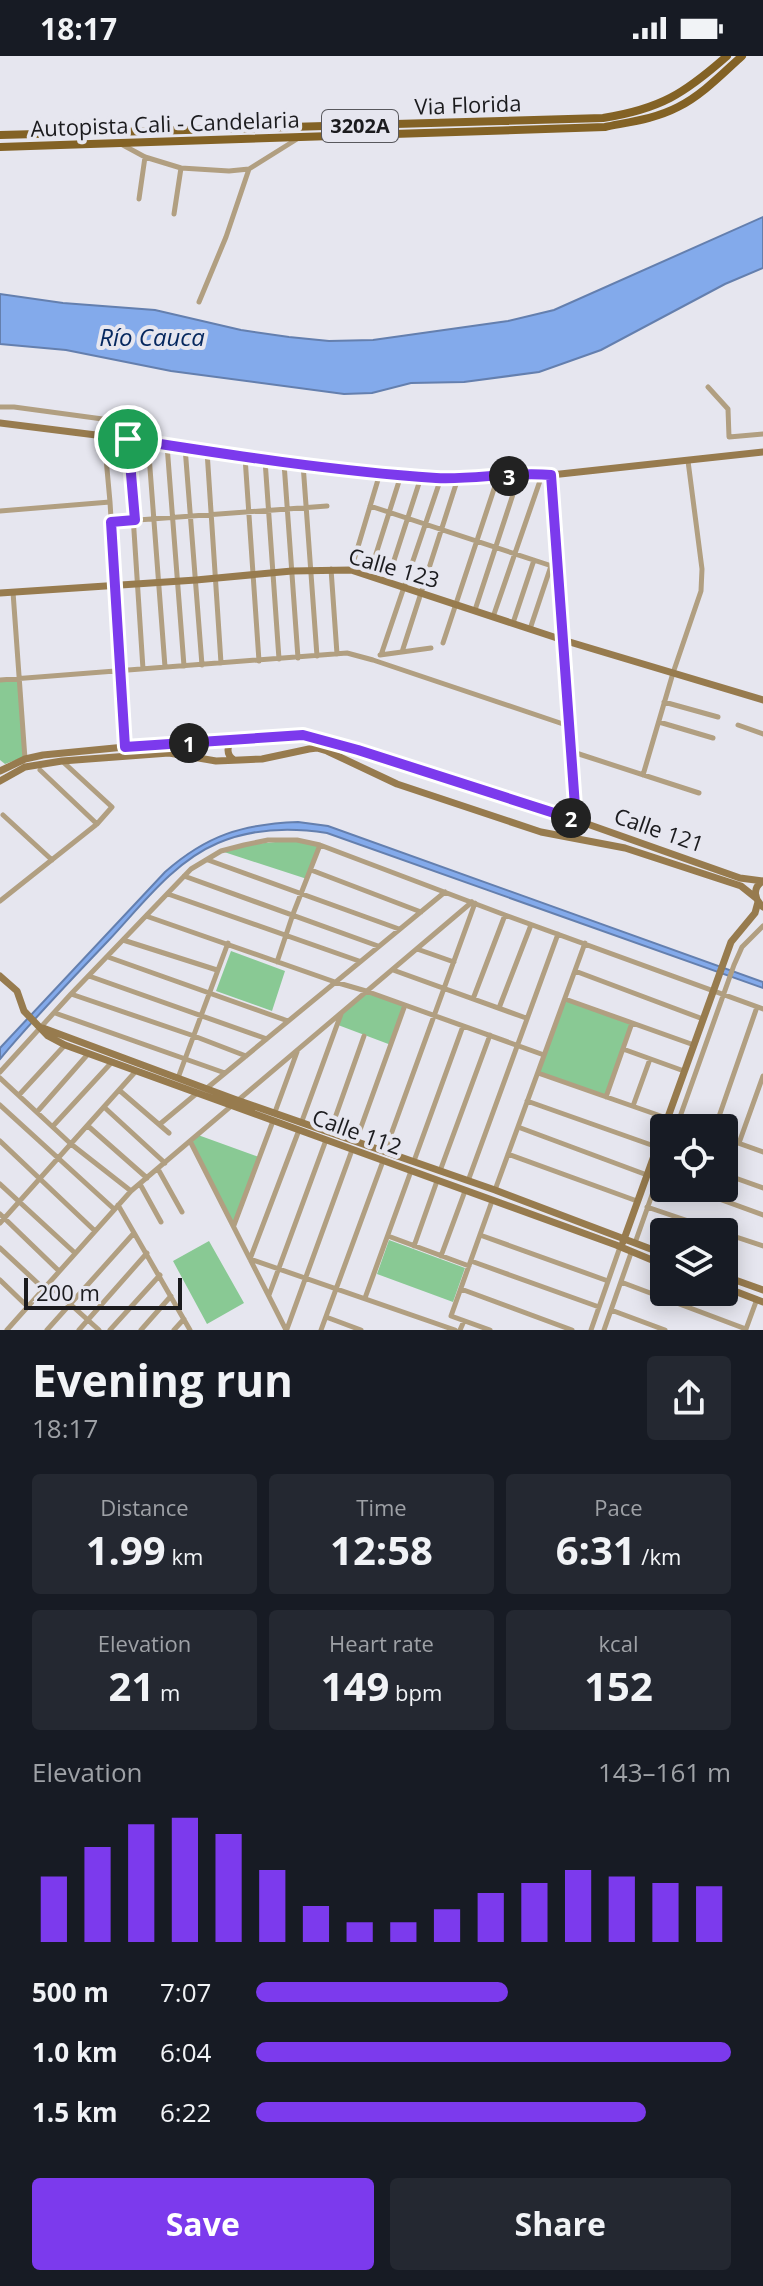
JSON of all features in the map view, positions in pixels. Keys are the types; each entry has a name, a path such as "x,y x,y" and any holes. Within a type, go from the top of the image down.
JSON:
{"main road":[{"name":"Via Florida","path":"0,135 300,129 603,118 643,110 673,98 727,56"},
{"name":"Autopista Cali - Candelaria","path":"0,147 605,127 654,117 677,108 691,100 742,56"}],"street":[{"path":"119,144 145,157 181,168 207,171 249,169 298,139"},
{"path":"139,199 145,157"},
{"path":"174,214 181,168"},
{"path":"199,302 249,169"},
{"path":"708,387 728,409 729,437 763,434"},
{"path":"0,407 110,420"},
{"path":"0,423 284,463 441,478 551,475 763,452"},
{"path":"104,436 125,751"},
{"path":"128,439 143,669"},
{"path":"148,442 165,667"},
{"path":"167,445 184,666"},
{"path":"185,447 202,665"},
{"path":"207,451 221,663"},
{"path":"245,457 259,661"},
{"path":"265,460 279,659"},
{"path":"643,775 701,591 702,569 687,460"},
{"path":"284,463 298,658"},
{"path":"303,464 317,656"},
{"path":"351,570 380,473"},
{"path":"493,617 542,474"},
{"path":"369,576 401,475"},
{"path":"475,610 520,475"},
{"path":"551,475 554,567 563,640 576,820"},
{"path":"443,643 498,476"},
{"path":"387,582 421,477"},
{"path":"381,655 441,478"},
{"path":"402,652 458,478"},
{"path":"0,511 110,502"},
{"path":"111,522 327,506"},
{"path":"370,506 554,567"},
{"path":"513,623 534,560"},
{"path":"530,629 554,567"},
{"path":"331,569 337,654"},
{"name":"Calle 123","path":"0,593 273,572 351,570 563,640 763,700"},
{"path":"13,592 25,759"},
{"path":"373,660 381,655 431,648"},
{"path":"0,680 347,653 569,726"},
{"path":"664,702 718,717"},
{"path":"659,722 713,738"},
{"path":"738,725 763,734"},
{"name":"Calle 121","path":"125,751 303,735 576,820 740,878 763,881"},
{"path":"234,760 228,747 236,739"},
{"name":"Calle 121","path":"125,751 169,753 216,761 262,759 317,748 387,781 553,836 625,848 734,883 748,890 759,902"},
{"path":"0,771 25,759 43,755 125,751"},
{"path":"0,781 25,767 125,751"},
{"path":"579,754 699,793"},
{"path":"0,901 97,824 112,807 62,761"},
{"path":"40,770 97,824"},
{"path":"466,806 473,805 477,799 473,787"},
{"path":"3,815 52,860"},
{"path":"131,1191 71,1144 0,1075 40,1026 184,876 221,851 268,840 297,840 320,845 760,1008 720,1114"},
{"path":"277,962 320,845"},
{"path":"207,860 399,929"},
{"path":"311,870 421,912"},
{"path":"184,876 379,946"},
{"path":"668,1114 731,942 755,913 759,902 756,888 763,881"},
{"path":"207,1088 446,891"},
{"path":"168,894 360,962"},
{"path":"7,1330 131,1191 474,903"},
{"path":"385,1151 474,903"},
{"path":"473,999 505,915"},
{"path":"146,916 544,1055"},
{"path":"499,1008 531,925"},
{"path":"681,1114 734,965 742,947 763,926"},
{"path":"468,1181 558,934"},
{"path":"123,940 217,970"},
{"path":"178,1078 228,943"},
{"path":"495,1190 585,943"},
{"path":"417,949 454,962"},
{"path":"108,957 288,1021"},
{"path":"393,970 526,1018"},
{"path":"575,971 703,1019"},
{"name":"Calle 112","path":"0,976 17,991 24,1011 48,1036 65,1045 196,1094 274,1117 299,1130 492,1201 622,1243 634,1243 650,1249"},
{"path":"89,976 267,1039"},
{"path":"71,994 246,1056"},
{"path":"565,999 694,1045"},
{"path":"356,1141 405,1005"},
{"path":"55,1013 225,1073"},
{"path":"302,1121 341,1013"},
{"path":"606,1097 632,1023"},
{"name":"Calle 112","path":"40,1026 207,1088 235,1103"},
{"path":"414,1161 463,1026"},
{"path":"440,1171 490,1035"},
{"path":"330,1132 364,1036"},
{"path":"19,1095 65,1045"},
{"path":"623,1049 684,1071"},
{"path":"233,1226 297,1051"},
{"path":"37,1112 89,1053"},
{"path":"633,1106 650,1059"},
{"path":"53,1126 112,1062"},
{"path":"59,1271 1,1218 136,1071"},
{"path":"538,1073 656,1114"},
{"path":"763,1076 739,1143 763,1152"},
{"path":"119,1090 169,1133"},
{"path":"160,1124 196,1094"},
{"path":"527,1101 650,1145"},
{"path":"0,1105 116,1207 147,1253 190,1330"},
{"path":"104,1107 165,1163"},
{"name":"Calle 112","path":"274,1117 302,1121 495,1190 622,1243 631,1253 650,1260"},
{"path":"88,1126 147,1178"},
{"path":"518,1127 647,1175"},
{"path":"250,1259 299,1130"},
{"path":"268,1296 326,1140"},
{"path":"0,1141 95,1231"},
{"path":"190,1141 286,1330"},
{"path":"286,1330 352,1150"},
{"path":"508,1154 637,1201"},
{"path":"321,1330 383,1161"},
{"path":"591,1330 650,1167"},
{"path":"158,1169 182,1212"},
{"path":"365,1298 411,1171"},
{"path":"738,1179 763,1188"},
{"path":"414,1246 437,1181"},
{"path":"0,1184 75,1253"},
{"path":"140,1184 161,1222"},
{"path":"441,1256 465,1191"},
{"path":"490,1330 451,1316 492,1201"},
{"path":"634,1243 650,1201"},
{"path":"727,1202 763,1215"},
{"path":"647,1207 680,1218"},
{"path":"47,1330 134,1233"},
{"path":"480,1235 608,1281"},
{"path":"388,1236 599,1307"},
{"path":"738,1237 763,1246"},
{"path":"0,1248 99,1330"},
{"path":"79,1330 147,1253"},
{"path":"604,1330 631,1253"},
{"path":"250,1259 458,1330 464,1321"},
{"path":"110,1330 160,1275"},
{"path":"0,1280 28,1307"},
{"path":"738,1280 762,1287"},
{"path":"621,1282 746,1329 760,1300 738,1292"},
{"path":"461,1289 572,1330"},
{"path":"141,1330 171,1296"},
{"path":"611,1310 665,1330"},
{"path":"326,1317 361,1330"},
{"path":"174,1330 184,1319"}],"green space":[{"path":"19,679 24,757 5,764 0,760 0,680"},
{"path":"297,840 320,845 307,879 221,851 244,845"},
{"path":"231,951 285,971 272,1011 216,991"},
{"path":"366,991 405,1005 391,1045 338,1025 341,1013"},
{"path":"565,999 632,1023 606,1097 538,1073"},
{"path":"198,1135 259,1157 233,1226 190,1141"},
{"path":"389,1240 465,1268 453,1302 377,1274"},
{"path":"209,1241 244,1303 207,1324 173,1261"}],"water":[{"name":"Río Cauca","path":"763,217 763,268 725,284 601,350 539,372 464,382 411,383 372,393 344,394 171,371 66,350 0,344 0,294 63,303 155,310 241,330 329,341 373,340 508,321 554,310"},
{"path":"298,822 328,826 763,982 763,988 327,833 271,830 231,838 186,861 145,900 0,1059 0,1048 165,872 181,859 227,834 260,825"}],"route":[{"path":"128,439 265,460 380,473 441,478 551,475 576,820 303,735 125,747 111,522 135,520 128,439"}]}
